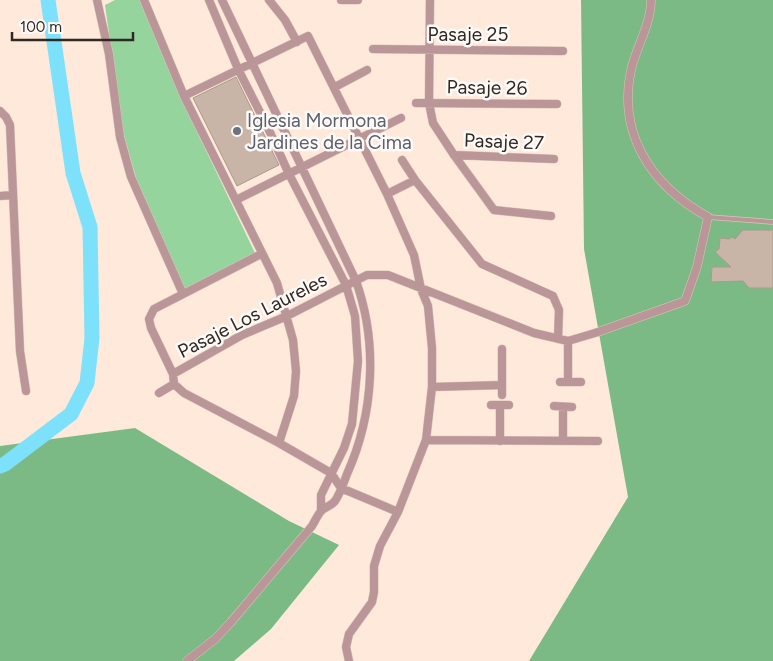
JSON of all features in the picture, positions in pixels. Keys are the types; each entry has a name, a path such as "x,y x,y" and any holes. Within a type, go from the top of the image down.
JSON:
{"street":[{"path":"97,0 108,54 120,137 131,177 183,294"},
{"path":"144,0 184,96 277,283 293,340 296,371 294,396 279,443"},
{"path":"209,0 238,69 346,285 355,316 358,360 352,424 344,448 321,495 321,511"},
{"path":"187,661 215,639 231,622 312,526 321,511 334,502 358,450 368,401 370,350 366,318 356,281 222,0"},
{"path":"269,0 285,20 297,42"},
{"path":"341,0 358,0"},
{"path":"430,0 430,103 433,123 494,210 551,216"},
{"path":"581,382 564,382 568,341 684,301 697,267 708,217 682,200 647,165 632,129 629,112 629,81 651,10 651,0"},
{"path":"184,96 308,36 360,138 414,255 428,306 431,339 432,387 426,440 398,512 380,546 374,566 372,602 350,634 346,647 349,661"},
{"name":"Pasaje 25","path":"373,49 563,51"},
{"path":"335,87 368,70"},
{"name":"Pasaje 26","path":"416,103 557,104"},
{"path":"0,111 10,125 20,350 26,391"},
{"path":"236,200 401,118"},
{"name":"Pasaje 27","path":"454,155 554,159"},
{"path":"402,160 415,180 482,264 553,296 559,310 558,339"},
{"path":"387,194 415,180"},
{"path":"0,196 13,194"},
{"path":"262,254 154,310 148,319 150,328 173,374 174,384 184,393 331,473 341,488 398,512"},
{"name":"Pasaje Los Laureles","path":"173,374 242,335 286,316 367,275 388,275 534,333 568,341"},
{"path":"502,350 502,395"},
{"path":"158,394 174,384"},
{"path":"432,387 502,385"},
{"path":"491,405 509,405"},
{"path":"500,405 500,441"},
{"path":"554,406 567,407 563,441"},
{"path":"426,440 598,441"}],"lane":[{"path":"708,217 773,222"}],"green space":[{"path":"115,0 141,0 178,92 255,253 185,289 136,178 122,128 105,5"},
{"path":"581,0 773,0 773,661 529,661 628,497 584,249"},
{"path":"135,428 289,521 339,545 271,629 234,661 0,661 0,446"}],"building":[{"name":"Iglesia Mormona Jardines de la Cima","path":"236,77 279,165 237,186 193,98"},
{"path":"743,230 773,230 773,288 749,288 743,281 711,282 712,267 731,267 715,252 719,249 720,238 729,239 732,237 735,239"}],"waterway":[{"path":"0,466 71,414 87,383 92,338 90,227 73,173 48,0"}],"place":[{"name":"Iglesia Mormona Jardines de la Cima","path":"237,131"}]}
